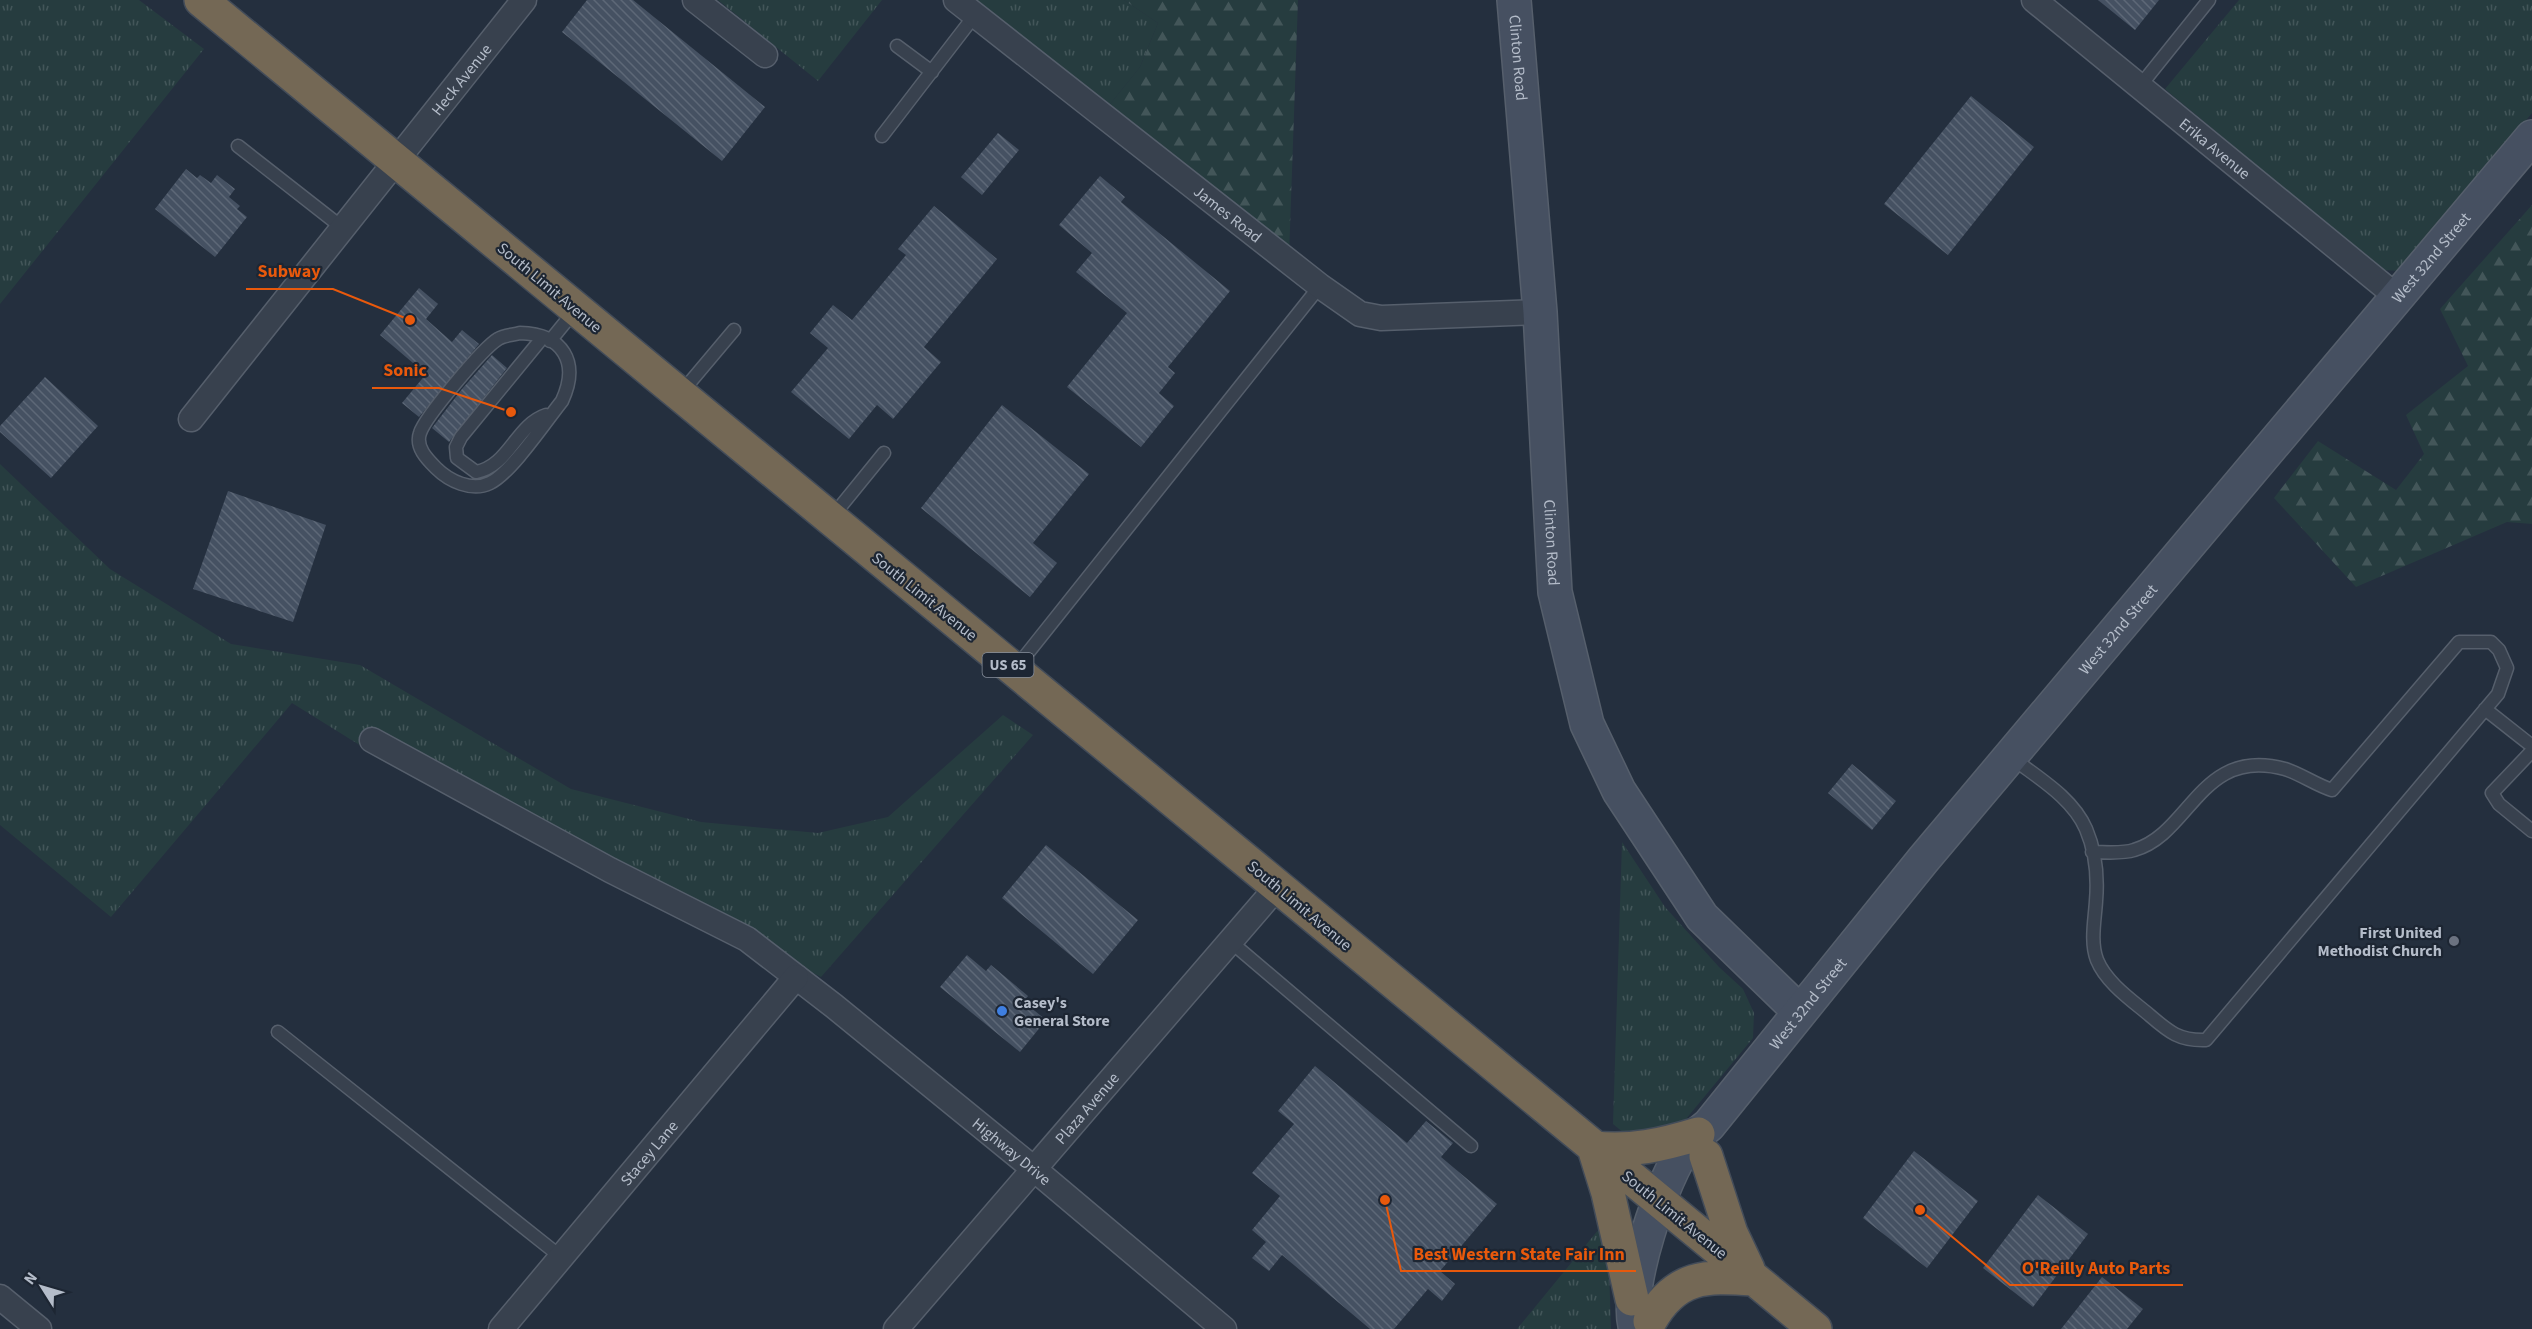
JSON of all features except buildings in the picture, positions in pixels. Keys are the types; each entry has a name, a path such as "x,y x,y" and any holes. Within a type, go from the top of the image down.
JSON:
{"highway":[{"name":"South Limit Avenue","path":"201,0 1815,1329"},
{"path":"1704,1138 1731,1233 1753,1279 1725,1277 1686,1284 1662,1300 1641,1320 1594,1148 1621,1151 1704,1138"}],"street":[{"name":"Heck Avenue","path":"191,419 524,0"},
{"path":"695,0 765,55"},
{"name":"James Road","path":"956,0 1360,314 1380,318 1540,312"},
{"name":"Clinton Road","path":"1514,0 1540,312 1555,592 1587,724 1619,791 1702,917 1799,1011"},
{"name":"Erika Avenue","path":"2034,0 2396,296"},
{"name":"West 32nd Street","path":"1641,1320 1660,1270 1668,1209 1704,1138 1799,1011 2010,756 2532,137"},
{"name":"Highway Drive","path":"372,740 610,870 747,939 1034,1169 1224,1329"},
{"name":"Plaza Avenue","path":"896,1329 1277,887"},
{"name":"Stacey Lane","path":"501,1329 796,977"},
{"path":"0,1296 39,1329"}],"lane":[{"path":"2140,86 2209,0"},
{"path":"882,136 975,15"},
{"path":"897,46 932,72"},
{"path":"238,146 344,229"},
{"path":"1014,669 1320,285"},
{"path":"553,412 540,417 488,470 476,472 457,458 456,447 461,437 576,308"},
{"path":"680,394 734,330"},
{"path":"520,333 538,334 547,339 569,360 567,389 553,412 502,475 480,486 452,480 427,459 420,447 419,434 427,421 484,350 500,338 520,333"},
{"path":"831,519 884,453"},
{"path":"2010,756 2076,809 2087,831 2092,852 2096,866 2094,933 2097,960 2120,990 2169,1031 2186,1041 2206,1040 2498,694 2507,668 2499,650 2491,642 2459,642 2332,790 2285,769 2254,766 2229,771 2199,793 2160,835 2134,850 2092,852"},
{"path":"2485,709 2532,746"},
{"path":"2532,751 2492,793 2499,804 2532,831"},
{"path":"1231,942 1471,1146"},
{"path":"279,1032 561,1257"}],"green space":[{"path":"0,0 139,0 204,49 0,304"},
{"path":"718,0 882,0 818,81"},
{"path":"973,0 1124,0 1158,23 1140,67 1107,108"},
{"path":"1124,0 1298,0 1289,257 1107,108 1140,67 1158,23"},
{"path":"2239,0 2532,0 2532,113 2401,271 2382,270 2165,89"},
{"path":"2532,205 2532,524 2507,522 2356,587 2274,498 2318,441 2396,490 2424,454 2406,415 2468,366 2440,309"},
{"path":"0,464 110,569 231,644 360,665 571,789 701,822 818,833 888,817 1003,715 1033,735 821,977 366,749 292,703 111,917 0,825"},
{"path":"1622,842 1665,907 1719,967 1743,989 1754,1013 1753,1038 1681,1125 1630,1138 1613,1124"},
{"path":"1599,1229 1609,1268 1611,1329 1517,1329"}],"place":[{"name":"Subway","path":"410,320"},
{"name":"Sonic","path":"511,412"},
{"name":"First United Methodist Church","path":"2454,941"},
{"name":"Casey's General Store","path":"1002,1011"},
{"name":"Best Western State Fair Inn","path":"1385,1200"},
{"name":"O'Reilly Auto Parts","path":"1920,1210"}]}
